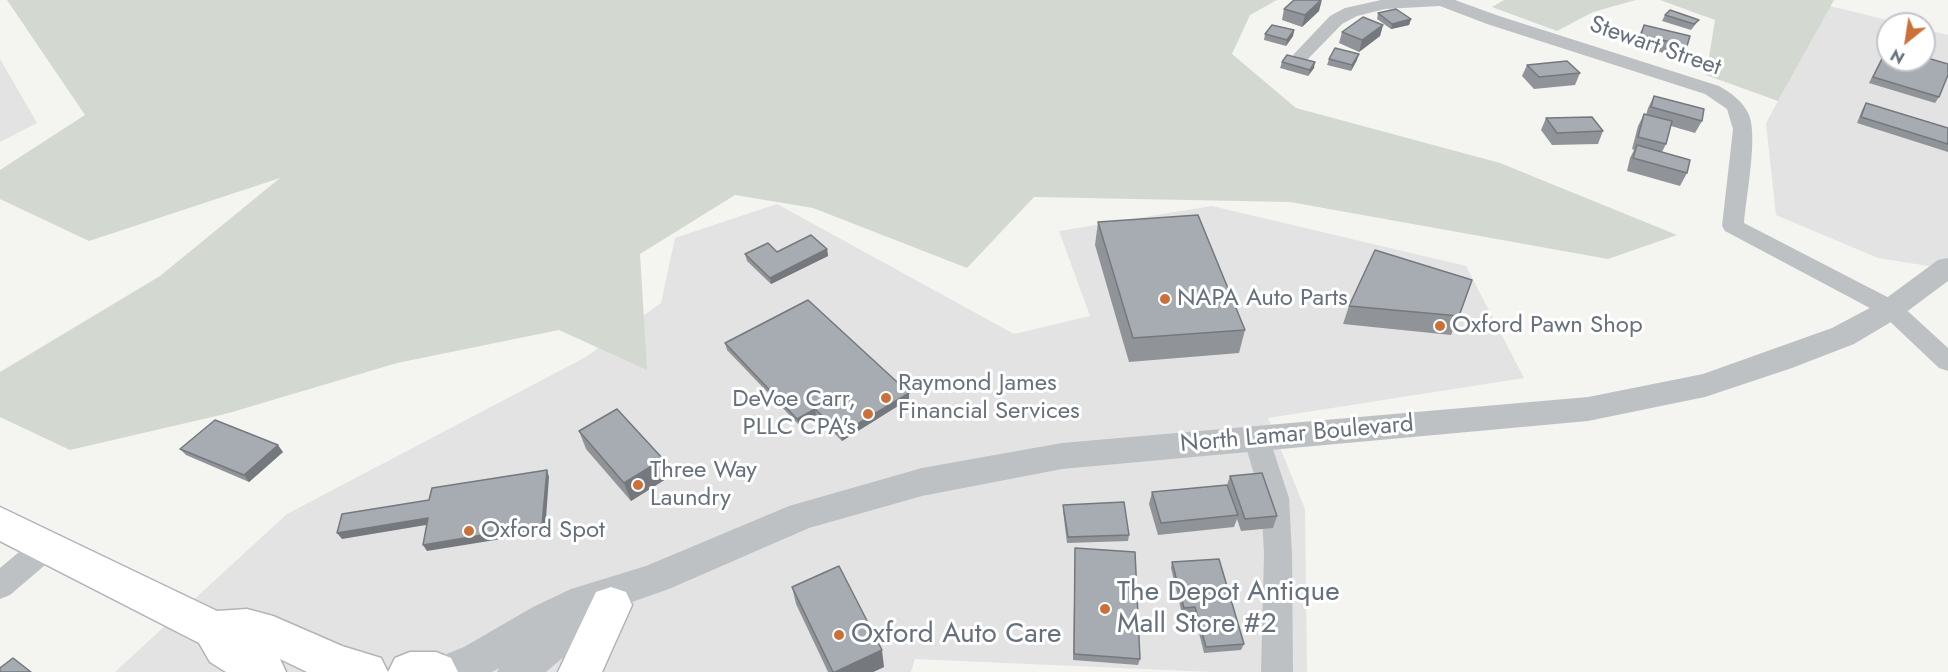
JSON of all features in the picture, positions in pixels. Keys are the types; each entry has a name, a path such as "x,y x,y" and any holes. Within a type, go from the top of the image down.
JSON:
{"main road":[{"path":"0,523 214,630 247,628 264,633 337,665 366,672"},
{"path":"580,672 623,596"},
{"path":"214,630 225,648 264,672"},
{"path":"410,672 436,672"}],"street":[{"path":"1302,55 1336,20 1351,12 1385,4 1442,0"},
{"name":"Stewart Street","path":"1442,0 1493,20 1712,90 1733,102 1740,114 1743,129 1733,226 1891,309"},
{"name":"North Lamar Boulevard","path":"517,672 552,643 623,596 801,516 922,482 1062,456 1588,409 1705,385 1770,364 1843,336 1891,309 1948,267"},
{"path":"1891,309 1948,362"},
{"path":"1256,437 1275,498 1278,554 1277,672"},
{"path":"0,586 48,546"},
{"name":"North Lamar Boulevard","path":"448,672 489,655 560,611 604,592 623,596"}],"shaded area":[{"path":"7,0 1277,0 1250,15 1232,54 1296,108 1500,163 1677,235 1608,259 1290,202 1034,197 967,268 813,208 735,195 640,254 647,370 559,330 397,363 229,413 70,450 0,417 0,372 160,276 280,178 89,241 0,199 0,170 85,115"},
{"path":"1504,0 1636,0 1593,12 1557,31 1492,7"},
{"path":"1660,0 1834,0 1778,101 1706,75 1715,20"},
{"path":"1830,6 1876,17 1876,72 1936,72 1936,32 1948,35 1948,269 1878,258 1776,215 1766,123"},
{"path":"0,59 37,123 0,142"},
{"path":"777,204 1014,334 1090,316 1059,231 1212,206 1466,266 1524,378 1268,418 1305,509 1307,672 1213,672 915,659 911,672 115,672 287,514 586,357 661,303 675,238"}],"building":[{"path":"1294,0 1321,0 1305,15 1284,9"},
{"path":"1396,9 1411,19 1392,24 1378,13"},
{"path":"1670,10 1699,20 1694,24 1665,15"},
{"path":"1363,17 1383,25 1362,40 1342,32"},
{"path":"1272,25 1294,30 1287,40 1265,34"},
{"path":"1644,25 1690,36 1687,46 1641,35"},
{"path":"1335,48 1359,54 1352,65 1329,59"},
{"path":"1287,55 1315,62 1310,70 1282,62"},
{"path":"1936,60 1948,64 1948,75 1939,97 1873,77 1876,71 1936,72"},
{"path":"1567,61 1580,73 1539,77 1527,65"},
{"path":"1654,96 1704,109 1702,121 1651,107"},
{"path":"1866,103 1948,128 1948,144 1861,117"},
{"path":"1644,114 1672,121 1666,144 1638,137"},
{"path":"1592,117 1603,131 1557,133 1546,118"},
{"path":"1637,145 1690,160 1687,173 1633,158"},
{"name":"NAPA Auto Parts","path":"1198,215 1245,330 1133,338 1098,222"},
{"path":"811,235 827,249 770,278 745,254 768,243 777,252"},
{"path":"1375,250 1472,280 1459,316 1349,306"},
{"path":"808,300 909,393 841,434 815,409 797,419 725,343"},
{"path":"617,409 663,459 624,483 579,431"},
{"path":"215,420 278,445 244,475 180,449"},
{"path":"547,470 542,525 423,545 428,518 337,533 342,514 429,500 432,488"},
{"path":"1262,473 1277,516 1245,519 1230,476"},
{"path":"1227,485 1238,515 1161,523 1152,492"},
{"path":"1124,502 1129,535 1068,537 1063,505"},
{"name":"The Depot Antique Mall Store #2","path":"1075,548 1135,552 1140,659 1074,654"},
{"path":"1219,559 1244,644 1206,647 1195,607 1184,608 1172,562"},
{"name":"Oxford Auto Care","path":"839,566 882,650 833,672 792,587"},
{"path":"13,658 31,672 0,672 0,668"}],"place":[{"name":"NAPA Auto Parts","path":"1165,299"},
{"name":"Oxford Pawn Shop","path":"1440,326"},
{"name":"Raymond James Financial Services","path":"886,398"},
{"name":"DeVoe Carr, PLLC CPA's","path":"868,414"},
{"name":"Three Way Laundry","path":"638,485"},
{"name":"Oxford Spot","path":"469,531"},
{"name":"The Depot Antique Mall Store #2","path":"1105,609"},
{"name":"Oxford Auto Care","path":"839,635"}]}
